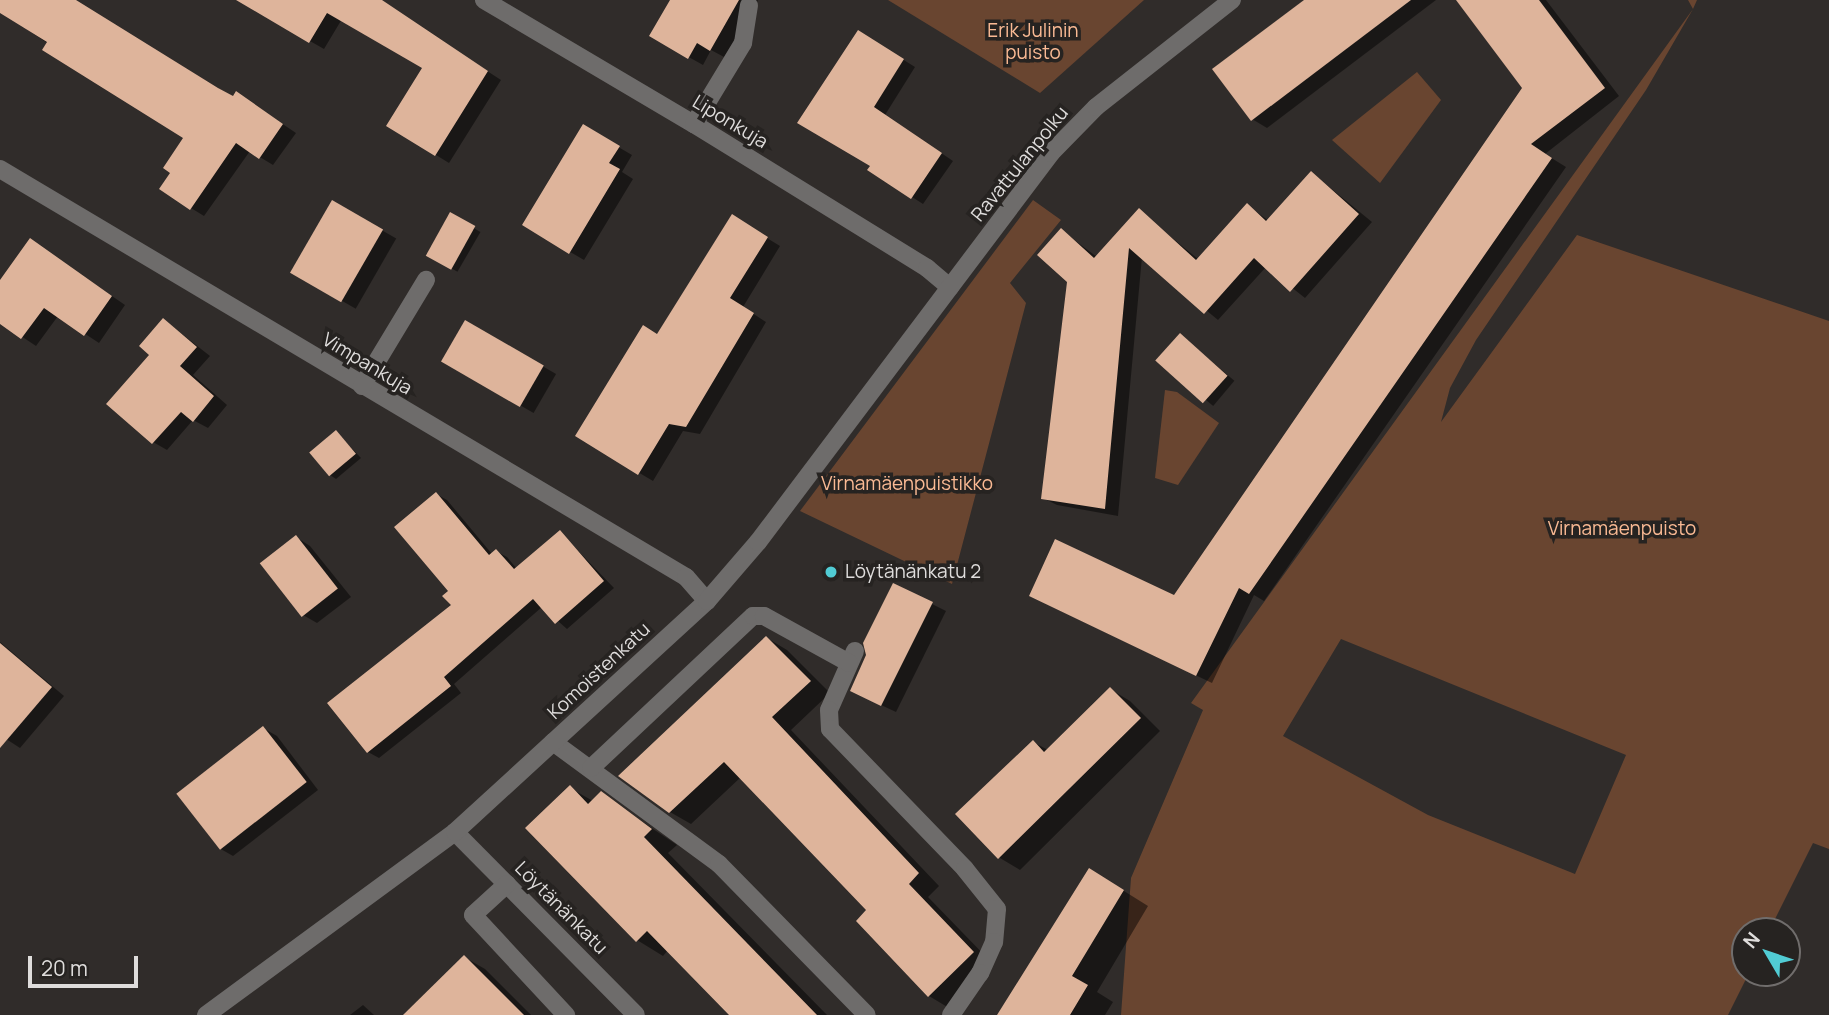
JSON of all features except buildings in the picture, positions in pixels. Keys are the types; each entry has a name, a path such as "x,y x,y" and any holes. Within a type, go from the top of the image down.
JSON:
{"street":[{"name":"Liponkuja","path":"484,0 694,124 927,268 950,287"},
{"name":"Ravattulanpolku","path":"950,287 1077,124 1231,0"},
{"path":"694,124 743,43 749,5"},
{"name":"Vimpankuja","path":"0,169 685,578 707,601"},
{"path":"362,386 426,280"},
{"name":"Komoistenkatu","path":"206,1015 455,832 707,601 758,542 950,287"},
{"path":"591,768 753,616 764,616 852,657 829,710 830,729 965,869 997,909 994,942 980,972 951,1015"},
{"path":"553,742 591,768 634,805 719,864 867,1015"},
{"name":"Löytänänkatu","path":"455,832 636,1015"},
{"path":"507,884 473,915 566,1015"}],"green space":[{"name":"Erik Julinin puisto","path":"888,0 1144,0 1040,93"},
{"path":"1688,0 1697,0 1693,9"},
{"name":"Virnamäenpuisto","path":"1693,9 1646,90 1476,340 1450,388 1441,422 1577,235 1829,321 1829,849 1813,843 1776,917 1731,917 1731,987 1742,987 1728,1015 1121,1015 1131,878 1203,710 1191,703","holes":["1341,639 1626,755 1575,874 1428,815 1283,736"]},
{"path":"1417,72 1441,100 1380,183 1332,140"},
{"name":"Virnamäenpuistikko","path":"1033,200 1061,220 1010,283 1026,303 952,584 800,511"},
{"path":"1165,390 1177,392 1219,423 1178,485 1155,478"}],"place":[{"name":"Löytänänkatu 2","path":"831,572"}]}
